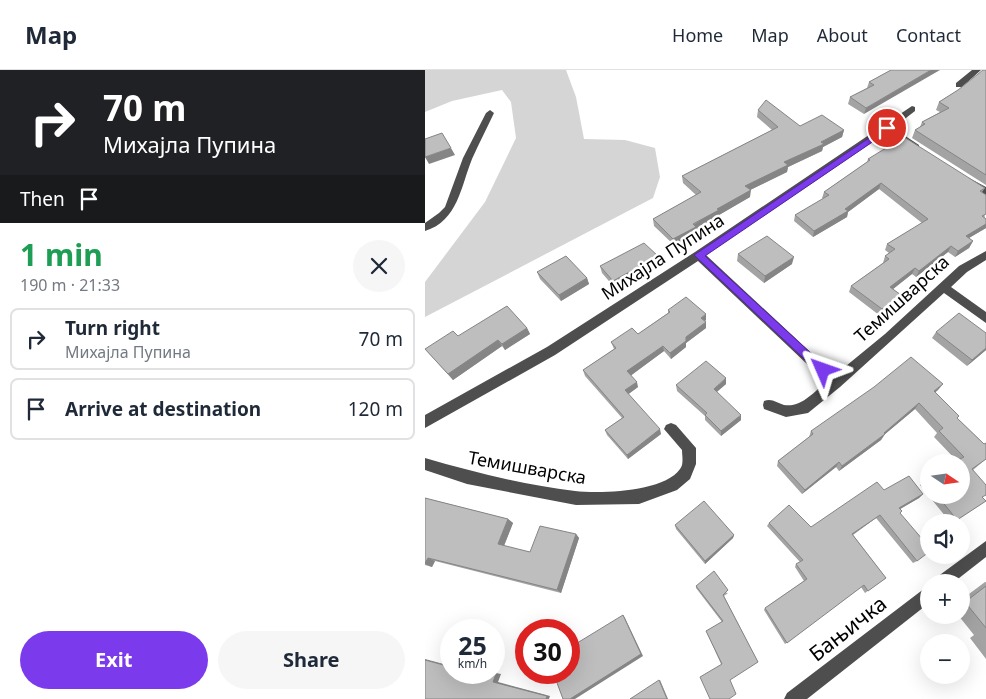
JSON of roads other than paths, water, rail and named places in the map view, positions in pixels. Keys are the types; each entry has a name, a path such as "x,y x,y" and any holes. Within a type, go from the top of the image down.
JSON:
{"street":[{"path":"959,85 977,70"},
{"name":"Михајла Пупина","path":"425,422 551,351 699,255 887,128 912,109"},
{"path":"425,227 443,218 451,208 464,167 490,113"},
{"path":"887,128 925,152"},
{"path":"963,177 986,192"},
{"path":"699,255 836,383"},
{"name":"Темишварска","path":"769,405 785,411 803,409 836,383 963,269 986,255"},
{"path":"943,287 986,318"},
{"name":"Темишварска","path":"425,464 467,477 576,498 639,498 672,486 685,474 689,464 689,448 671,430"},
{"path":"952,574 986,548"},
{"name":"Бањичка","path":"793,699 920,600"}]}
